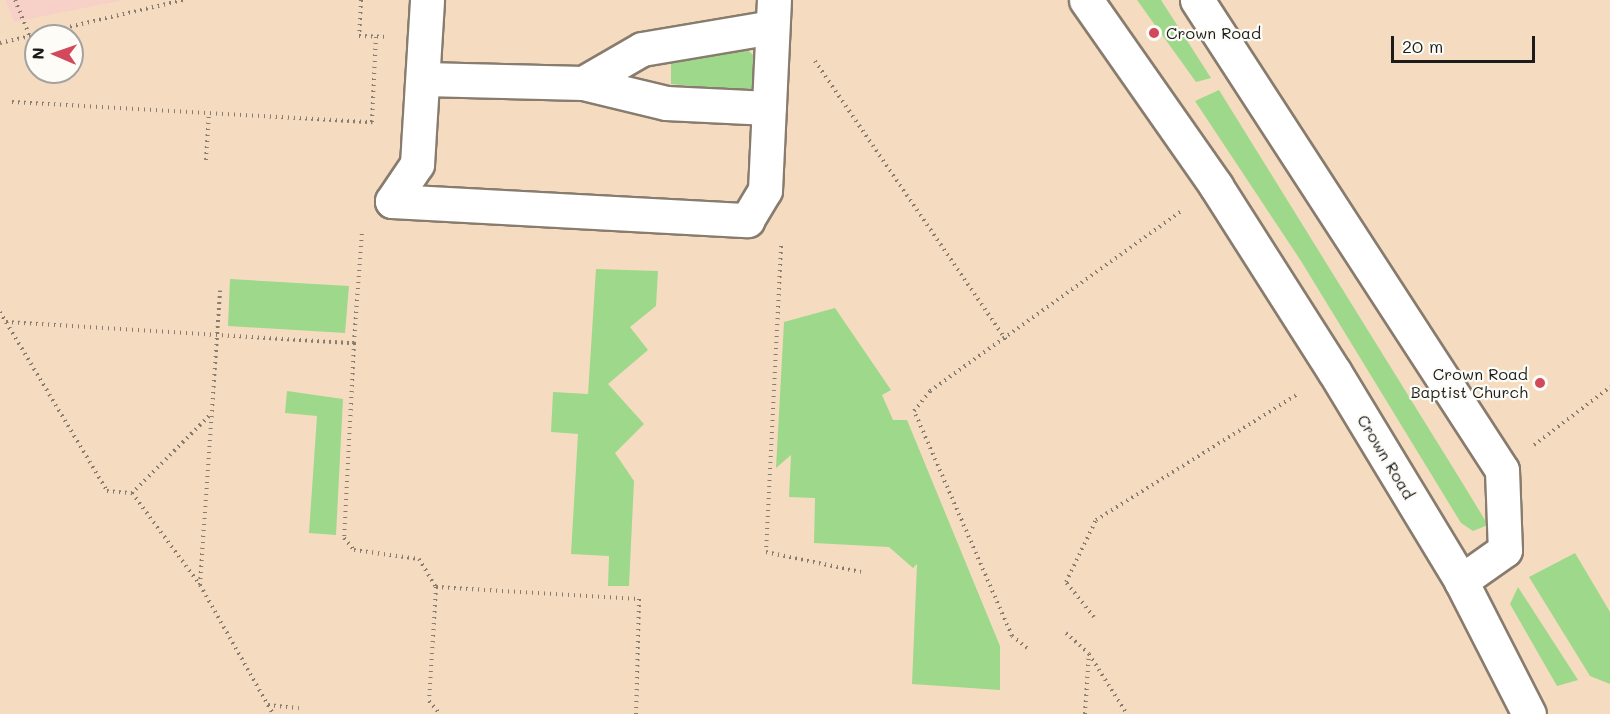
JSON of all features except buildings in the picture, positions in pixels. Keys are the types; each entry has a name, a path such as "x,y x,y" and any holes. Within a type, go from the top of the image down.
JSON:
{"street":[{"path":"427,0 424,79 417,164 392,201 725,223 747,220 765,190 773,14 642,49 584,83"},
{"name":"Crown Road","path":"1086,0 1216,186 1334,371 1461,581 1528,714"},
{"path":"1197,0 1502,470 1505,550 1461,581"},
{"path":"424,79 584,83 666,103 769,108"}],"path":[{"path":"15,0 25,24"},
{"path":"77,24 183,0"},
{"path":"773,14 809,52 1006,340"},
{"path":"0,43 24,36"},
{"path":"12,102 372,122 376,37"},
{"path":"206,160 209,113"},
{"path":"1027,648 1012,636 914,411 930,391 1006,340 1216,186"},
{"path":"781,234 766,552 861,572"},
{"path":"200,585 209,416 218,335 220,291"},
{"path":"0,312 107,490 132,493 200,585 273,714"},
{"path":"6,322 218,335"},
{"path":"354,343 344,538 354,550 419,558 436,587 429,701 440,714"},
{"path":"1094,617 1066,582 1096,520 1334,371"},
{"path":"1502,470 1610,387"},
{"path":"132,493 209,416"},
{"path":"436,587 639,599 636,714"},
{"path":"1066,633 1089,654 1127,714"},
{"path":"1085,714 1089,654"},
{"path":"268,705 299,708"}],"shaded area":[{"path":"5,0 124,0 14,22"}],"green space":[{"path":"1137,0 1161,0 1211,78 1196,82"},
{"path":"745,48 759,60 759,87 752,92 671,84 671,63"},
{"path":"1219,90 1488,525 1473,531 1461,523 1301,261 1195,101"},
{"path":"596,269 658,271 656,306 630,327 648,350 608,384 644,424 615,453 634,481 629,586 608,586 609,556 571,554 578,434 551,432 553,392 588,394"},
{"path":"230,279 349,286 345,333 228,326"},
{"path":"835,308 891,390 882,395 893,420 907,420 1000,646 1000,690 912,684 917,564 913,568 889,547 814,543 815,498 789,497 791,455 776,468 784,322"},
{"path":"287,391 343,399 336,535 309,533 317,416 285,413"},
{"path":"1575,553 1610,612 1610,684 1590,676 1529,577"},
{"path":"1518,587 1578,680 1557,686 1510,604"}],"place":[{"name":"Crown Road","path":"1154,33"},
{"name":"Crown Road Baptist Church","path":"1540,383"}]}
